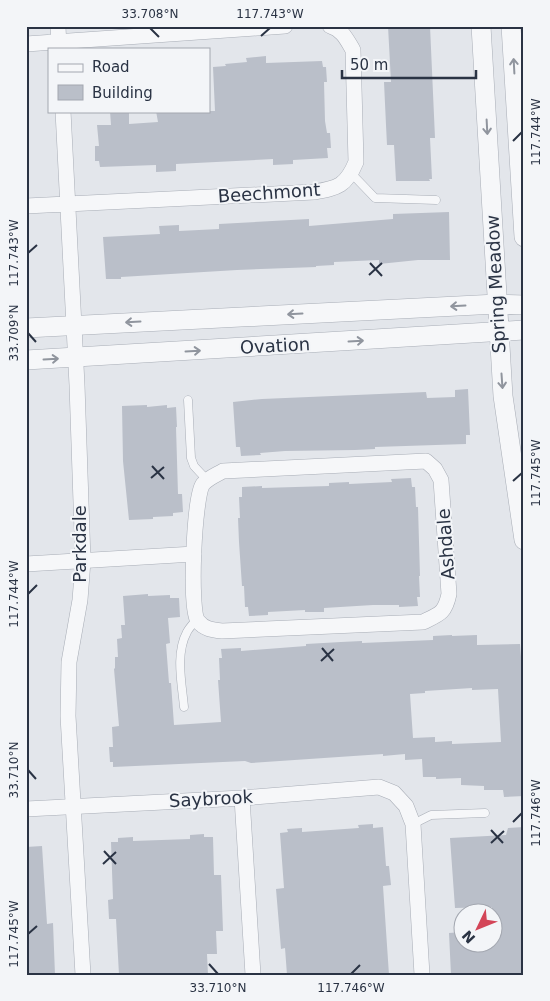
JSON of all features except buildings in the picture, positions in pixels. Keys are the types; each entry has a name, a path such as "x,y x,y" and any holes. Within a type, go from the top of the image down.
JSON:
{"street":[{"path":"58,26 59,45"},
{"path":"26,44 59,45 285,26"},
{"name":"Spring Meadow","path":"481,26 503,396 524,540"},
{"name":"Spring Meadow","path":"511,26 524,237"},
{"path":"339,30 353,50 356,162 351,172"},
{"name":"Parkdale","path":"63,112 74,325 82,561 80,600 70,654 68,688 83,975"},
{"name":"Beechmont","path":"26,206 314,192 335,188 351,172"},
{"name":"Ovation","path":"26,328 497,304 524,305"},
{"name":"Ovation","path":"26,360 524,330"},
{"name":"Ashdale","path":"196,620 207,629 222,631 423,622 436,616 446,607 449,594 441,480 435,469 426,461 223,472 207,480"},
{"path":"196,620 193,604 198,501 203,484 207,480"},
{"path":"26,564 194,554"},
{"name":"Saybrook","path":"26,809 242,798 379,788 394,793 406,806 413,824"},
{"path":"242,798 253,975"},
{"path":"413,824 422,975"}],"lane":[{"path":"351,172 376,198 436,200"},
{"path":"188,400 191,458 194,466 207,480"},
{"path":"184,707 180,661 182,646 186,633 196,620"},
{"path":"413,824 431,815 484,812"}]}
